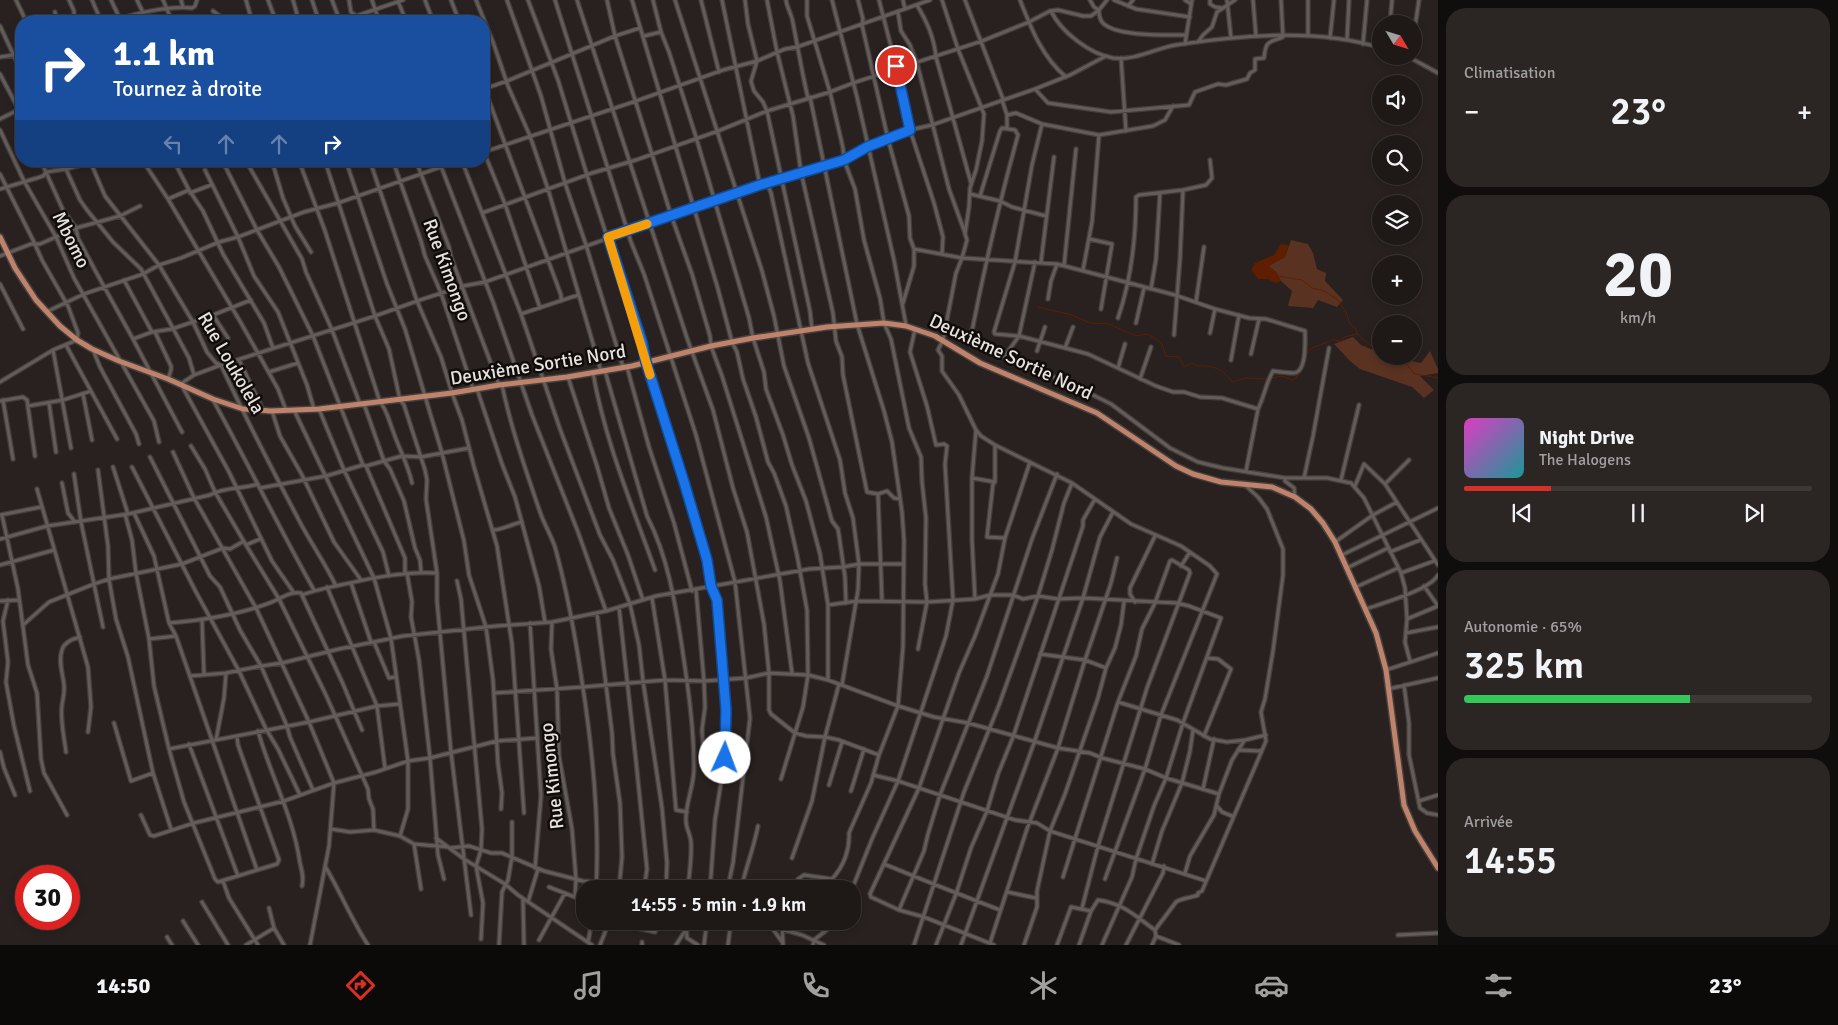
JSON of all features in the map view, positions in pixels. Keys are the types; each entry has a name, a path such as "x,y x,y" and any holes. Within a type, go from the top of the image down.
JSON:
{"main road":[{"name":"Deuxième Sortie Nord","path":"0,237 24,284 46,312 77,340 119,362 243,409 271,411 316,409 424,397 521,382 568,377 671,357 711,346 778,333 857,324 884,323 906,326 943,340 986,366 1097,413 1176,466 1211,480 1272,487 1295,497 1317,516 1335,542 1376,633 1386,670 1404,805 1414,832 1438,868"}],"street":[{"path":"16,0 23,15"},
{"path":"69,0 74,15"},
{"path":"92,0 98,15"},
{"path":"111,0 117,15"},
{"path":"136,0 143,13"},
{"path":"163,0 169,15"},
{"path":"181,0 183,7"},
{"path":"137,15 166,8 192,8 197,0"},
{"path":"246,0 250,15"},
{"path":"268,0 274,15"},
{"path":"293,0 297,15"},
{"path":"312,0 317,15"},
{"path":"332,0 338,15"},
{"path":"348,0 353,15"},
{"path":"372,0 377,15"},
{"path":"360,15 403,0"},
{"path":"425,0 431,15"},
{"path":"451,0 457,15"},
{"path":"476,0 482,15"},
{"path":"507,0 541,96 565,183 625,366 653,462 674,522 692,591"},
{"path":"528,0 551,62 642,342 646,362 707,560 711,586 719,608 726,710 725,758 715,820 711,880"},
{"path":"555,0 573,53 590,110 590,116 696,434 735,582 750,718 731,880"},
{"path":"577,0 712,410 747,532 764,624 769,673 769,710 771,714 795,733 806,736 825,737 879,755"},
{"path":"607,0 615,36 671,216 692,274 710,336 711,346 766,517 779,575 792,673"},
{"path":"632,0 768,462 786,506 807,610 808,675 803,707 781,779"},
{"path":"653,0 660,32 680,85 749,318 764,372 766,389 806,501 820,554 828,605 828,680"},
{"path":"676,0 762,271 778,333 784,366 809,438 832,521 838,529 845,578 846,603"},
{"path":"701,0 718,72"},
{"path":"722,0 745,120 760,185"},
{"path":"745,0 748,24 757,61 751,81 754,91 763,102 766,111 810,311 812,329"},
{"path":"768,0 777,52 798,141 801,172 833,314 833,327 842,357 843,375 867,492 878,494 887,491 894,498 900,499"},
{"path":"786,0 788,13 793,20 796,47 809,98 857,324 892,442 904,540 903,647 898,706 873,775 849,833 850,839 845,859 838,871 830,879 808,875 800,876 798,880"},
{"path":"807,0 807,16 830,92 844,160 855,189 864,240 880,298 884,323 891,339 910,428 921,457 926,518 925,584 927,602 918,649"},
{"path":"832,0 895,265 906,326"},
{"path":"858,0 863,19 862,25 908,216 910,238 914,249 914,266 902,308"},
{"path":"879,0 910,130 943,237 942,254"},
{"path":"903,0 905,9"},
{"path":"490,150 718,72 757,61 777,52 862,25 930,0"},
{"path":"942,0 958,49 982,107 984,119 982,141 971,184 965,234"},
{"path":"965,0 982,41 1007,115 1007,128"},
{"path":"1020,0 1041,49 1050,62 1066,76"},
{"path":"1090,0 1099,10 1102,23 1119,30 1158,35 1186,35"},
{"path":"482,213 696,137 718,131 766,111 830,92 853,82 982,41 1029,22 1050,11 1058,10 1087,17 1099,10 1107,0"},
{"path":"1114,0 1136,9 1190,17"},
{"path":"1128,6 1133,0"},
{"path":"1185,0 1192,2 1185,44"},
{"path":"1210,0 1212,6 1222,8"},
{"path":"1227,0 1231,38"},
{"path":"1198,42 1211,28 1217,12 1235,0"},
{"path":"1253,0 1256,36"},
{"path":"1281,0 1283,36"},
{"path":"1308,0 1308,36"},
{"path":"1330,38 1334,0"},
{"path":"1347,40 1349,0"},
{"path":"1363,44 1368,0"},
{"path":"1391,15 1392,0"},
{"path":"1417,15 1419,0"},
{"path":"398,1 404,15"},
{"path":"917,4 935,42 936,57 971,184"},
{"path":"213,11 218,15"},
{"path":"1050,11 1062,29 1070,36 1106,56 1122,58 1185,44 1256,36 1308,36 1347,40 1372,46"},
{"path":"898,12 901,31 910,45 916,63 949,189 967,240 956,273 943,340 938,350 942,358 942,370 959,395 976,430 981,436 1072,483 1131,524 1181,546 1210,566 1217,574 1161,715 1145,769 1105,879"},
{"path":"0,26 14,55 0,57"},
{"path":"490,87 507,82 615,36 640,28"},
{"path":"644,36 660,32"},
{"path":"1035,90 1048,103 1077,109 1126,112 1189,104 1194,94 1198,91 1216,85 1226,85 1247,79 1250,73 1255,70 1255,59 1264,58 1265,47 1268,43 1283,36"},
{"path":"490,37 530,136 548,189 578,294 647,516 657,536 666,564 672,595 678,613 687,680 694,765 694,777 686,821 691,844 688,880"},
{"path":"294,593 272,561 237,489 180,386 183,380 221,365 355,323 462,286 485,282 608,237 780,178 844,160 867,147 910,130 954,118 1035,90 1106,56"},
{"path":"1122,58 1126,131"},
{"path":"1422,64 1438,73"},
{"path":"0,74 15,104"},
{"path":"490,104 548,259 561,301"},
{"path":"1007,115 1016,113 1042,124 1100,135 1153,126 1168,115 1173,106"},
{"path":"0,119 15,112"},
{"path":"1042,124 1032,165 1015,262 995,334 1019,336 1088,354 1140,379 1173,392 1184,392 1200,397 1222,398 1258,409"},
{"path":"980,196 1000,131 1002,128 1016,131 1018,135 986,260 972,333 1004,357 1069,383 1111,404 1170,448 1206,465 1285,478 1341,480 1351,483 1373,515 1401,573 1407,619 1405,642 1410,661"},
{"name":"Mbomo","path":"0,130 15,162"},
{"path":"1083,270 1092,222 1100,135"},
{"path":"1064,266 1076,149"},
{"path":"1041,262 1054,156"},
{"path":"1118,318 1128,283 1136,216 1136,197 1208,184 1212,178 1210,160"},
{"name":"Mbomo","path":"17,167 56,237 74,278 119,362 154,421 159,442"},
{"path":"44,167 64,210 76,228 78,238 182,432"},
{"path":"0,189 43,176 46,172 73,167"},
{"name":"Rue Loukolela","path":"92,167 105,196 159,265 193,322 207,352 216,363 221,365 310,542 323,559 336,586"},
{"path":"148,167 233,308 269,372 286,410"},
{"path":"177,167 203,211 223,254 264,323 272,348"},
{"path":"225,167 313,336 364,466 405,558 430,758 437,847 444,879"},
{"path":"250,167 302,259 384,461 390,469 404,501 414,548 420,560 421,572"},
{"path":"274,167 283,198 311,252"},
{"path":"301,167 380,402 387,413 402,456 408,465 412,483"},
{"path":"326,167 375,316 389,348 400,400 404,405 427,480 426,499 437,573 440,632 471,915"},
{"path":"348,167 359,195 375,250 405,329 442,453 464,541 469,575 486,627 494,693 502,794 501,809"},
{"path":"372,167 417,301 443,363 462,420 494,530 512,644 524,813"},
{"name":"Rue Kimongo","path":"395,167 428,263 441,293 515,497 539,586 545,623"},
{"path":"418,167 500,385 541,514 554,544 566,587 583,688 593,766 597,880"},
{"path":"46,312 84,294 143,274 159,265 219,242 441,167 606,611"},
{"path":"464,167 521,314 560,429 600,535 613,560 630,604 639,645 665,831 667,880"},
{"path":"490,167 505,204 540,308"},
{"path":"66,169 80,200 113,242 141,269 189,358 194,375"},
{"path":"205,170 238,237 254,276 278,312 316,409 383,552 389,576"},
{"path":"0,174 65,302 78,333 77,340 53,350 0,382"},
{"path":"766,183 771,193 808,364 842,467 845,493 854,518 859,564 857,601 840,684 825,737 812,801 792,858"},
{"path":"168,199 211,185"},
{"path":"1174,335 1183,190"},
{"path":"1151,289 1156,259 1160,193"},
{"path":"970,194 1000,201 1012,207 1046,216"},
{"path":"0,256 40,244 76,228 120,216 140,206"},
{"path":"1089,239 1112,244 1101,309"},
{"path":"1196,302 1204,247"},
{"path":"914,249 962,258 1057,264 1177,296 1214,309 1282,323 1305,331 1302,366 1296,373 1273,371 1268,379 1264,398 1258,409 1246,471"},
{"path":"1004,357 1019,336 1035,262"},
{"path":"1048,299 1051,281 1057,264"},
{"path":"124,280 170,366 171,370 168,380"},
{"path":"0,284 23,329"},
{"path":"1136,323 1144,288"},
{"path":"521,314 578,294"},
{"path":"133,339 153,332 172,329 251,300"},
{"path":"1210,333 1214,309"},
{"path":"213,315 228,338"},
{"path":"1231,360 1239,315"},
{"path":"1252,354 1259,319"},
{"path":"1037,351 1044,327"},
{"path":"1065,348 1073,327"},
{"path":"856,880 898,781 943,645 953,600 945,464 946,446 944,444 936,445 927,406 910,352 915,329"},
{"path":"1118,368 1125,344"},
{"path":"66,345 117,439"},
{"path":"1140,379 1151,347"},
{"path":"1304,478 1329,348"},
{"path":"92,349 136,434 139,444"},
{"path":"53,350 71,448"},
{"path":"240,360 263,410"},
{"path":"269,372 298,363"},
{"path":"593,372 610,440 628,497 655,570"},
{"path":"568,377 597,466 601,485 644,600"},
{"path":"28,406 63,400 91,390"},
{"path":"83,394 92,440"},
{"path":"13,459 2,401 23,397 27,400 35,456"},
{"path":"213,399 290,548 314,590"},
{"path":"49,403 56,452"},
{"path":"1341,480 1359,405"},
{"path":"294,410 374,578 390,638 398,704 408,761 408,809 400,836"},
{"path":"271,411 280,436 305,480 334,542 361,580"},
{"path":"975,599 972,540 972,478 976,430"},
{"path":"996,444 995,482 993,484 987,537 1005,538"},
{"path":"191,446 205,469 215,492 279,599 308,656 368,789 373,809 374,830"},
{"path":"0,538 47,526 127,514 210,495 215,492 259,486 281,486 402,456 421,457 469,448"},
{"path":"173,452 194,498 224,548 256,608 309,722 334,783 332,829 310,945"},
{"path":"150,457 202,556 210,576 218,584 240,630 261,666 287,726 290,738 314,790"},
{"path":"1385,484 1409,460"},
{"path":"1030,462 1005,538 998,574 919,788 871,892 871,897 899,910 992,944 1000,910 1027,829 1058,748 1105,600 1116,558"},
{"path":"1355,487 1364,464 1385,484 1438,565"},
{"path":"113,467 127,514 154,686 169,748 184,802 217,882 277,864 279,860 238,745 237,736"},
{"path":"132,467 239,671 266,730 278,749 300,796"},
{"path":"98,470 109,579 116,619 128,657 153,773 171,830"},
{"path":"74,474 81,522 103,627"},
{"path":"899,910 924,851 940,795 989,668 1057,474"},
{"path":"972,478 995,482"},
{"path":"1285,478 1285,481 1294,488 1295,497"},
{"path":"62,483 68,512 76,522"},
{"path":"914,945 961,803 990,730 1038,596 1055,542 1064,503 1072,483"},
{"path":"1155,930 1176,902 1198,895 1202,891 1232,817 1263,749 1266,735 1260,712 1265,699 1274,651 1283,575 1283,549 1267,509 1258,497 1244,484"},
{"path":"37,489 80,637 90,679 91,707 88,732"},
{"path":"878,494 882,601"},
{"path":"936,945 956,894 971,848 987,812 998,774 1013,737 1083,526 1082,520 1095,499"},
{"path":"1335,542 1373,515 1397,502"},
{"path":"41,507 1,515 19,600 28,665 37,693 44,773 67,815"},
{"path":"1340,556 1438,508"},
{"path":"134,512 154,556 169,624 176,636 215,740 258,870"},
{"path":"962,945 1006,816 1034,743 1083,598 1100,538 1113,512"},
{"path":"494,530 503,529 512,524 522,522"},
{"path":"1135,602 1130,594 1130,588 1155,536"},
{"path":"246,545 260,539"},
{"path":"23,625 43,606 67,594 109,579 182,564 224,548 230,549 244,540"},
{"path":"1347,568 1389,550 1420,540"},
{"path":"0,565 54,550"},
{"path":"1181,566 1190,552"},
{"path":"1063,877 1074,838 1102,758 1118,702 1136,656 1142,629 1156,603 1170,561 1172,560 1189,570 1190,573 1177,603 1174,617 1150,679 1131,736 1098,846 1082,908"},
{"path":"1401,573 1434,560"},
{"path":"190,676 226,673 282,664 308,656 390,638 463,629 552,622 606,611 652,598 822,567 881,563 904,564"},
{"path":"1356,587 1398,568"},
{"path":"169,624 234,614 256,608 294,593 302,595 314,590 361,580 406,573 437,573"},
{"path":"1366,608 1405,595 1436,580 1438,575"},
{"path":"457,581 461,600 482,830 481,850 476,866 483,903 481,939"},
{"path":"351,583 372,642 389,678 396,677"},
{"path":"1407,619 1438,606 1424,586"},
{"path":"327,587 350,646 377,706 385,769"},
{"path":"696,590 704,681 705,707 702,730 704,760"},
{"path":"302,595 329,652 362,730"},
{"path":"828,605 857,601 927,602 975,599 990,595 1013,595 1023,599 1038,596 1058,599 1083,598 1124,602 1177,603 1220,617 1221,620 1136,859 1132,877 1102,945"},
{"path":"652,598 665,680 676,810 687,812"},
{"path":"0,600 19,600"},
{"path":"8,600 3,621 8,662 6,682 14,726 30,791"},
{"path":"1024,945 1038,903 1036,898 1050,831 1080,751 1106,668 1120,631 1124,602"},
{"path":"618,607 647,869 645,880"},
{"path":"597,613 620,803 622,857 620,880"},
{"path":"202,620 204,675"},
{"name":"Rue Kimongo","path":"552,622 551,649 557,688 559,756 572,829 576,879 575,896"},
{"path":"528,902 537,869 541,796 530,623"},
{"path":"1406,633 1438,627"},
{"path":"148,639 176,636"},
{"path":"66,752 62,730 64,684 60,656 66,643 80,637"},
{"path":"1386,670 1438,653"},
{"path":"1040,654 1085,660 1106,668"},
{"path":"1204,736 1231,669 1218,659 1207,658"},
{"path":"215,740 224,698 226,673"},
{"path":"494,693 583,688 643,681 704,681 746,678 769,673 808,675 828,680 898,706 943,720 968,723 1034,743 1080,751 1145,769 1166,778 1219,794"},
{"path":"1388,689 1438,678"},
{"path":"1404,685 1409,723 1409,755 1420,808 1423,811 1438,815"},
{"path":"1118,702 1183,723 1204,736 1227,742 1266,735"},
{"path":"169,748 309,722 377,706 398,704"},
{"path":"114,723 130,781 153,773"},
{"path":"1152,864 1162,831 1182,783 1193,730"},
{"path":"258,731 299,848 303,876 302,886"},
{"path":"141,815 150,835 154,836 194,823 284,801 334,783 408,761 430,758 497,741 538,738"},
{"path":"1203,789 1214,739"},
{"path":"1184,873 1190,856 1214,817 1219,794 1232,760 1245,740"},
{"path":"829,785 842,742"},
{"path":"189,744 238,876"},
{"path":"851,791 864,749"},
{"path":"1238,750 1259,751 1263,749"},
{"path":"0,752 15,795"},
{"path":"873,775 898,781 1021,822 1040,824 1050,831 1206,881"},
{"path":"1419,801 1438,795"},
{"path":"1216,806 1222,812 1232,817"},
{"path":"499,945 502,892 504,884 508,880 512,857 512,822"},
{"path":"743,880 758,826"},
{"path":"332,829 350,832 374,830 400,836 414,844 449,848 463,846 491,853 502,853 537,869 583,880"},
{"path":"436,837 464,859 504,884 590,944 591,930"},
{"path":"414,844 421,889"},
{"path":"884,864 1000,910"},
{"path":"324,866 340,893 354,924 368,945"},
{"path":"1126,945 1163,873 1164,866"},
{"path":"223,881 229,898 258,945"},
{"path":"549,887 575,896"},
{"path":"1007,892 1036,898"},
{"path":"539,940 566,893"},
{"path":"523,899 524,945"},
{"path":"1079,945 1092,910 1098,900 1131,911 1155,930 1156,936 1152,945"},
{"path":"202,902 228,945"},
{"path":"1056,945 1070,907 1092,910"},
{"path":"269,908 274,928 284,945"},
{"path":"183,921 198,945"},
{"path":"246,945 274,928"},
{"path":"600,945 606,930"},
{"path":"676,945 686,930"},
{"path":"686,930 687,938 698,945"},
{"path":"704,945 706,930"},
{"path":"728,945 730,930"},
{"path":"773,930 783,944"},
{"path":"781,930 783,944"},
{"path":"784,930 824,945"},
{"path":"813,945 814,940 827,930"},
{"path":"1398,935 1438,933"},
{"path":"1156,936 1179,945"},
{"path":"167,937 172,945"}],"shaded area":[{"path":"1291,240 1308,244 1313,253 1317,269 1326,273 1325,281 1343,300 1337,307 1318,300 1313,308 1288,306 1292,291 1281,281 1276,272 1268,266 1285,257"},
{"path":"1281,244 1289,245 1285,257 1268,266 1276,272 1281,281 1275,283 1268,279 1258,279 1251,270 1255,263 1274,255"},
{"path":"1353,337 1361,345 1372,349 1372,365 1422,365 1422,362 1430,351 1438,373 1420,376 1434,390 1424,398 1412,387 1360,369 1334,344"}],"waterway":[{"path":"1278,276 1302,280 1312,288 1324,291 1337,299 1346,312 1350,324 1356,329 1357,334 1372,346"},
{"path":"1038,307 1072,315 1090,323 1109,324 1136,336 1147,334 1162,344 1166,356 1179,357 1184,367 1192,363 1209,366 1224,373 1232,382 1246,378 1268,379 1282,376 1292,380 1296,378 1303,367"},
{"path":"1305,358 1307,353 1313,348 1333,339 1341,342 1344,337 1357,334"},
{"path":"1407,365 1415,374 1438,378"}],"slow traffic":[{"path":"647,224 608,237 632,316 642,342 650,375"}],"route":[{"path":"725,758 726,710 718,616 719,608 711,586 707,560 684,482 608,237 780,178 844,160 867,147 910,130 896,66"}]}
